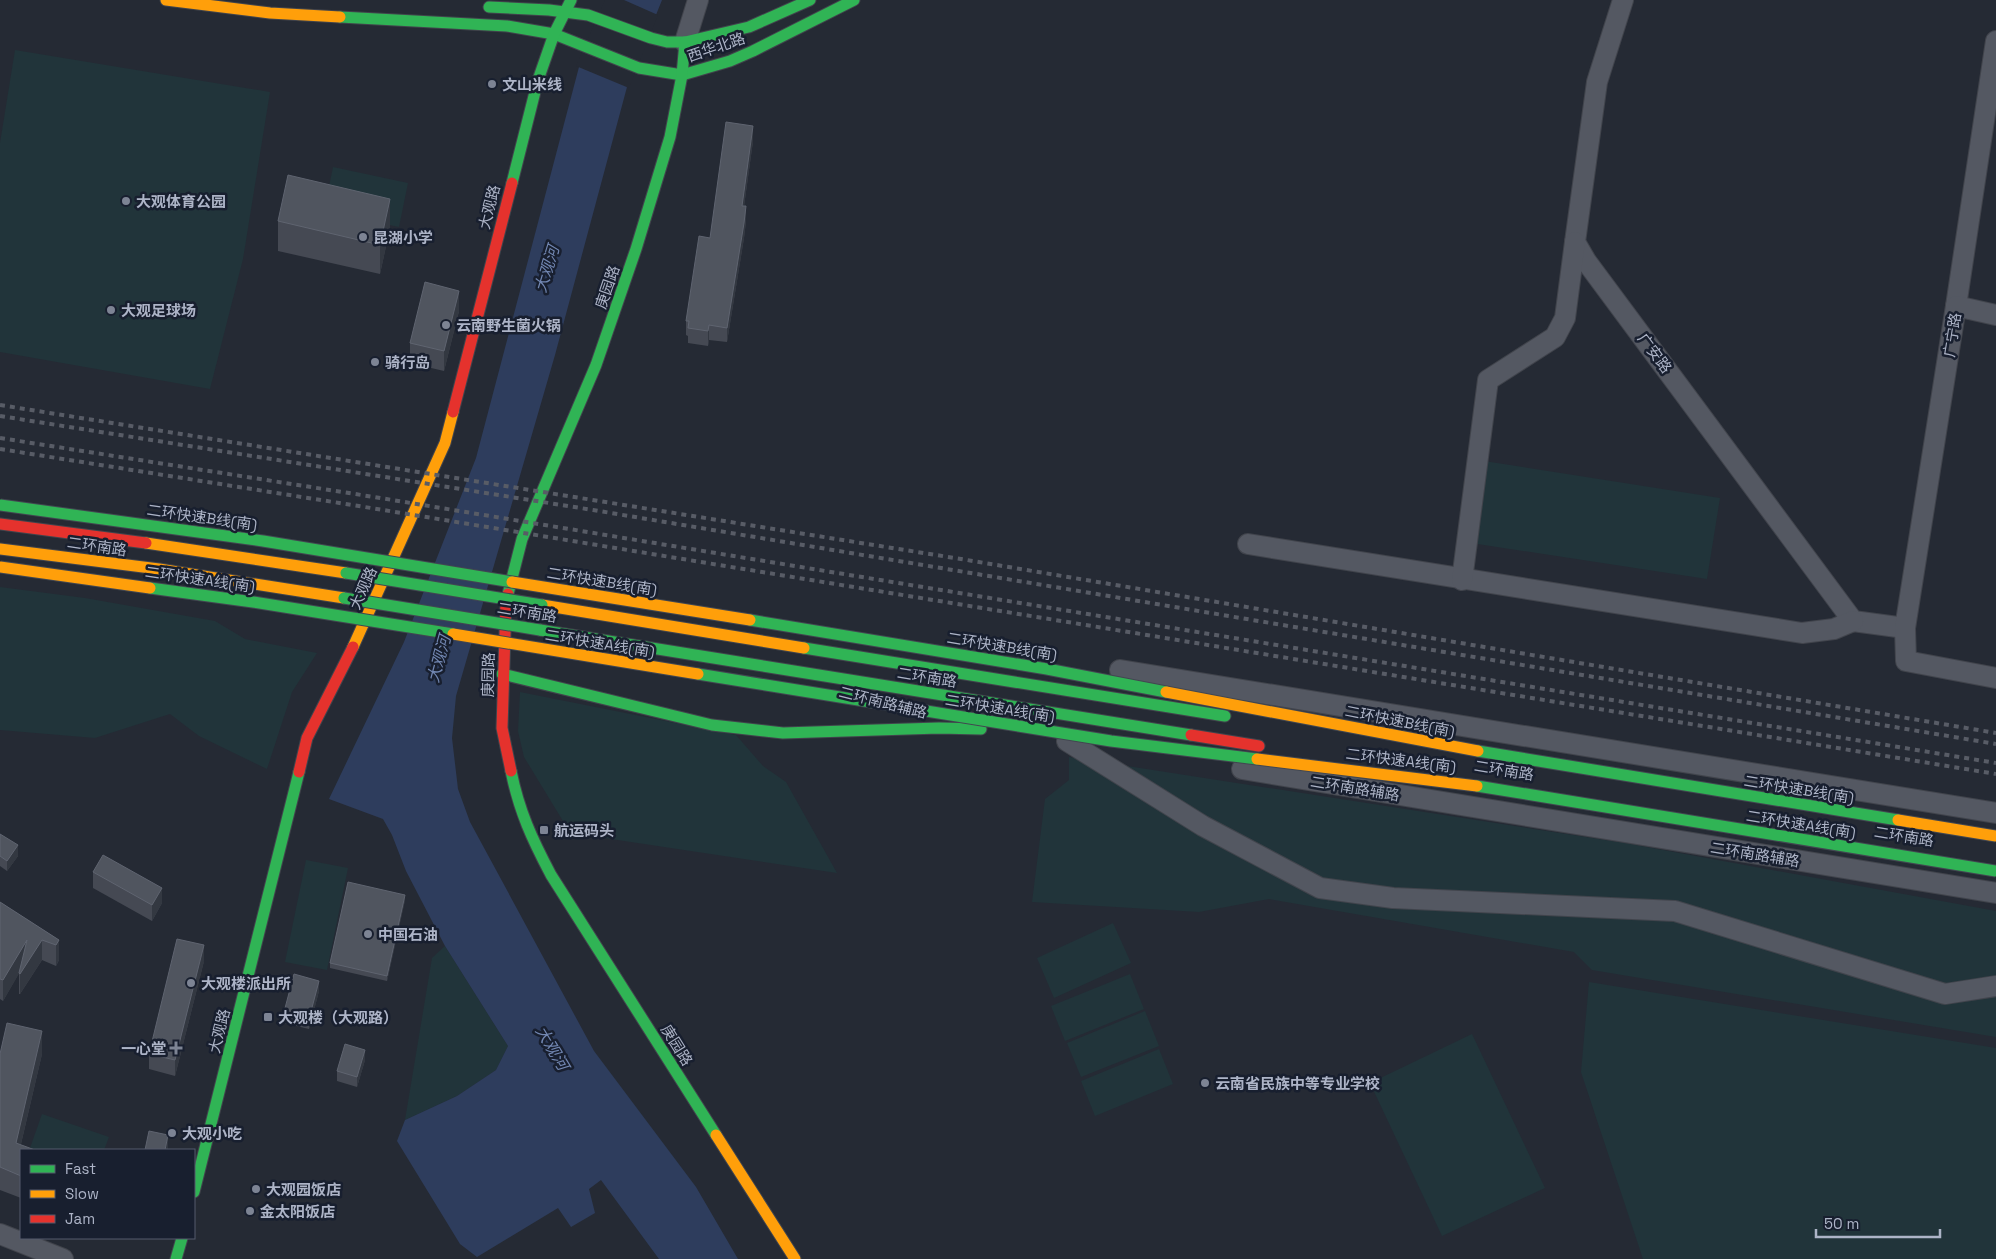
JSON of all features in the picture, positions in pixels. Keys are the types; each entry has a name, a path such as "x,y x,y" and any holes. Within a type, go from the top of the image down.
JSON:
{"main road":[{"name":"西华北路","path":"166,0 270,13 507,26 554,34 639,68 682,75 730,61 753,51 854,0"},
{"name":"大观路","path":"195,1188 307,738 366,620 445,443 538,80 554,34 571,0"},
{"name":"西华北路","path":"476,6 588,15 651,38 667,42 685,42 750,27 810,0"},
{"name":"庚园路","path":"685,42 682,75 670,137 636,249 602,347 522,539 506,602 502,674 502,728 517,800 528,833 551,875 795,1259"},
{"name":"二环快速B线(南)","path":"0,505 263,541 1028,665 1458,748 1996,836"},
{"name":"二环南路","path":"0,524 163,545 346,573 1237,718"},
{"name":"二环南路","path":"0,549 159,569 1272,748"},
{"name":"二环快速A线(南)","path":"0,567 253,602 1102,739 1453,782 1996,871"},
{"path":"502,674 712,725 759,732 782,733 939,728 1014,732"},
{"name":"二环南路","path":"1257,721 1996,841"},
{"name":"二环南路","path":"1292,752 1996,866"},
{"path":"176,1259 182,1239"}],"street":[{"path":"685,42 698,0"},
{"path":"1462,580 1488,380 1555,337 1565,318 1598,82 1623,0"},
{"name":"广宁路","path":"1996,41 1905,628 1906,662 1996,678"},
{"name":"广安路","path":"1575,242 1586,261 1853,620"},
{"path":"1956,306 1996,314"},
{"path":"1248,544 1462,580 1802,633 1834,629 1853,620 1905,628"},
{"path":"722,634 910,643 1024,655 1996,814"},
{"name":"二环南路辅路","path":"719,659 879,701 1014,732 1996,893"},
{"path":"1067,740 1202,826 1320,888 1393,898 1675,911 1945,994 1996,986"},
{"path":"0,1234 63,1259"}],"shaded area":[{"name":"大观体育公园","path":"15,50 270,92 243,259 210,389 0,352 0,143"},
{"path":"333,167 408,183 399,227 324,211"},
{"path":"1484,461 1720,498 1707,579 1471,543"},
{"path":"0,587 85,598 215,621 245,639 317,653 292,692 267,769 199,736 170,714 95,738 0,730"},
{"path":"520,692 736,735 763,766 786,782 837,873 591,836 566,826 524,757 518,731"},
{"path":"1069,757 1625,843 1996,911 1996,1037 1592,970 1574,952 1269,899 1199,912 1032,902 1045,799 1069,780"},
{"path":"306,860 348,868 327,970 285,962"},
{"path":"1113,923 1131,963 1054,998 1037,958"},
{"path":"445,946 508,1046 496,1070 457,1096 405,1120 432,958"},
{"path":"1130,974 1144,1009 1065,1041 1051,1006"},
{"path":"1589,982 1996,1048 1996,1259 1643,1259 1581,1072"},
{"path":"1145,1011 1159,1046 1081,1077 1067,1043"},
{"path":"1472,1034 1545,1188 1442,1236 1370,1083"},
{"path":"1159,1049 1173,1084 1095,1116 1081,1081"},
{"path":"42,1114 109,1137 104,1149 30,1148"}],"water":[{"name":"大观河","path":"608,0 662,0 627,87 555,355 456,696 452,738 458,789 470,822 594,1051 696,1187 738,1259 659,1259 601,1180 589,1189 595,1213 571,1227 558,1208 477,1257 460,1244 397,1141 405,1120 457,1096 496,1070 508,1046 445,946 406,871 392,835 383,819 329,799 404,642 476,458 579,67"}],"pier":[{"path":"605,0 624,0 658,15 629,88 576,66"}],"building":[{"path":"726,122 753,126 742,206 746,206 744,223 727,328 709,325 708,331 688,328 689,321 686,321 699,236 710,238"},
{"path":"288,175 390,199 380,245 278,221"},
{"path":"425,282 459,291 444,351 410,343"},
{"path":"0,834 18,845 7,861 0,856"},
{"path":"103,855 162,888 152,905 93,872"},
{"name":"中国石油","path":"348,882 405,895 387,976 330,963"},
{"path":"0,902 59,940 56,945 42,940 20,974 27,940 3,980 0,979"},
{"path":"177,939 204,945 175,1060 149,1054"},
{"path":"294,974 319,981 309,1019 284,1012"},
{"path":"7,1023 42,1031 16,1143 32,1149 20,1149 20,1176 0,1167 0,1054"},
{"path":"345,1044 365,1050 357,1077 337,1071"},
{"path":"149,1131 168,1135 165,1149 145,1149"}],"railway":[{"path":"0,405 961,559 1996,733"},
{"path":"0,416 593,510 1996,744"},
{"path":"0,438 374,497 1996,763"},
{"path":"0,449 1996,774"}],"traffic: fast":[{"path":"512,183 538,80 554,34 571,0"},
{"path":"489,7 549,10 588,15 651,38 667,42 685,42 749,27 810,0"},
{"path":"340,17 507,26 554,34 639,68 682,75 730,61 753,51 854,0"},
{"path":"508,594 522,539 596,365 636,249 670,137 682,75 685,42"},
{"path":"0,505 263,541 512,582"},
{"path":"346,573 542,605"},
{"path":"150,588 253,602 453,634"},
{"path":"344,598 540,630"},
{"path":"750,620 1047,669 1166,692"},
{"path":"540,630 1191,735"},
{"path":"804,648 1225,716"},
{"path":"502,674 712,725 783,733 939,728 981,729"},
{"path":"698,674 1111,741 1257,759"},
{"path":"1478,751 1898,820"},
{"path":"511,771 527,824 551,875 716,1135"},
{"path":"195,1188 299,772"},
{"path":"1477,786 1996,871"},
{"path":"176,1259 182,1239"}],"traffic: slow":[{"path":"166,0 270,13 340,17"},
{"path":"353,647 445,443 453,412"},
{"path":"146,543 346,573"},
{"path":"0,549 159,569 344,598"},
{"path":"0,567 150,588"},
{"path":"512,582 750,620"},
{"path":"542,605 804,648"},
{"path":"453,634 698,674"},
{"path":"1166,692 1478,751"},
{"path":"1257,759 1477,786"},
{"path":"1898,820 1996,836"},
{"path":"716,1135 795,1259"}],"traffic: jam":[{"path":"453,412 512,183"},
{"path":"0,524 146,543"},
{"path":"508,594 506,602 502,728 511,771"},
{"path":"299,772 307,738 353,647"},
{"path":"1191,735 1259,746"}],"place":[{"name":"文山米线","path":"492,84"},
{"name":"大观体育公园","path":"126,201"},
{"name":"昆湖小学","path":"363,237"},
{"name":"大观足球场","path":"111,310"},
{"name":"云南野生菌火锅","path":"446,325"},
{"name":"骑行岛","path":"375,362"},
{"name":"航运码头","path":"544,830"},
{"name":"中国石油","path":"368,934"},
{"name":"大观楼派出所","path":"191,983"},
{"name":"大观楼（大观路）","path":"268,1017"},
{"name":"一心堂","path":"176,1048"},
{"name":"云南省民族中等专业学校","path":"1205,1083"},
{"name":"大观小吃","path":"172,1133"},
{"name":"大观园饭店","path":"256,1189"},
{"name":"金太阳饭店","path":"250,1211"}]}
